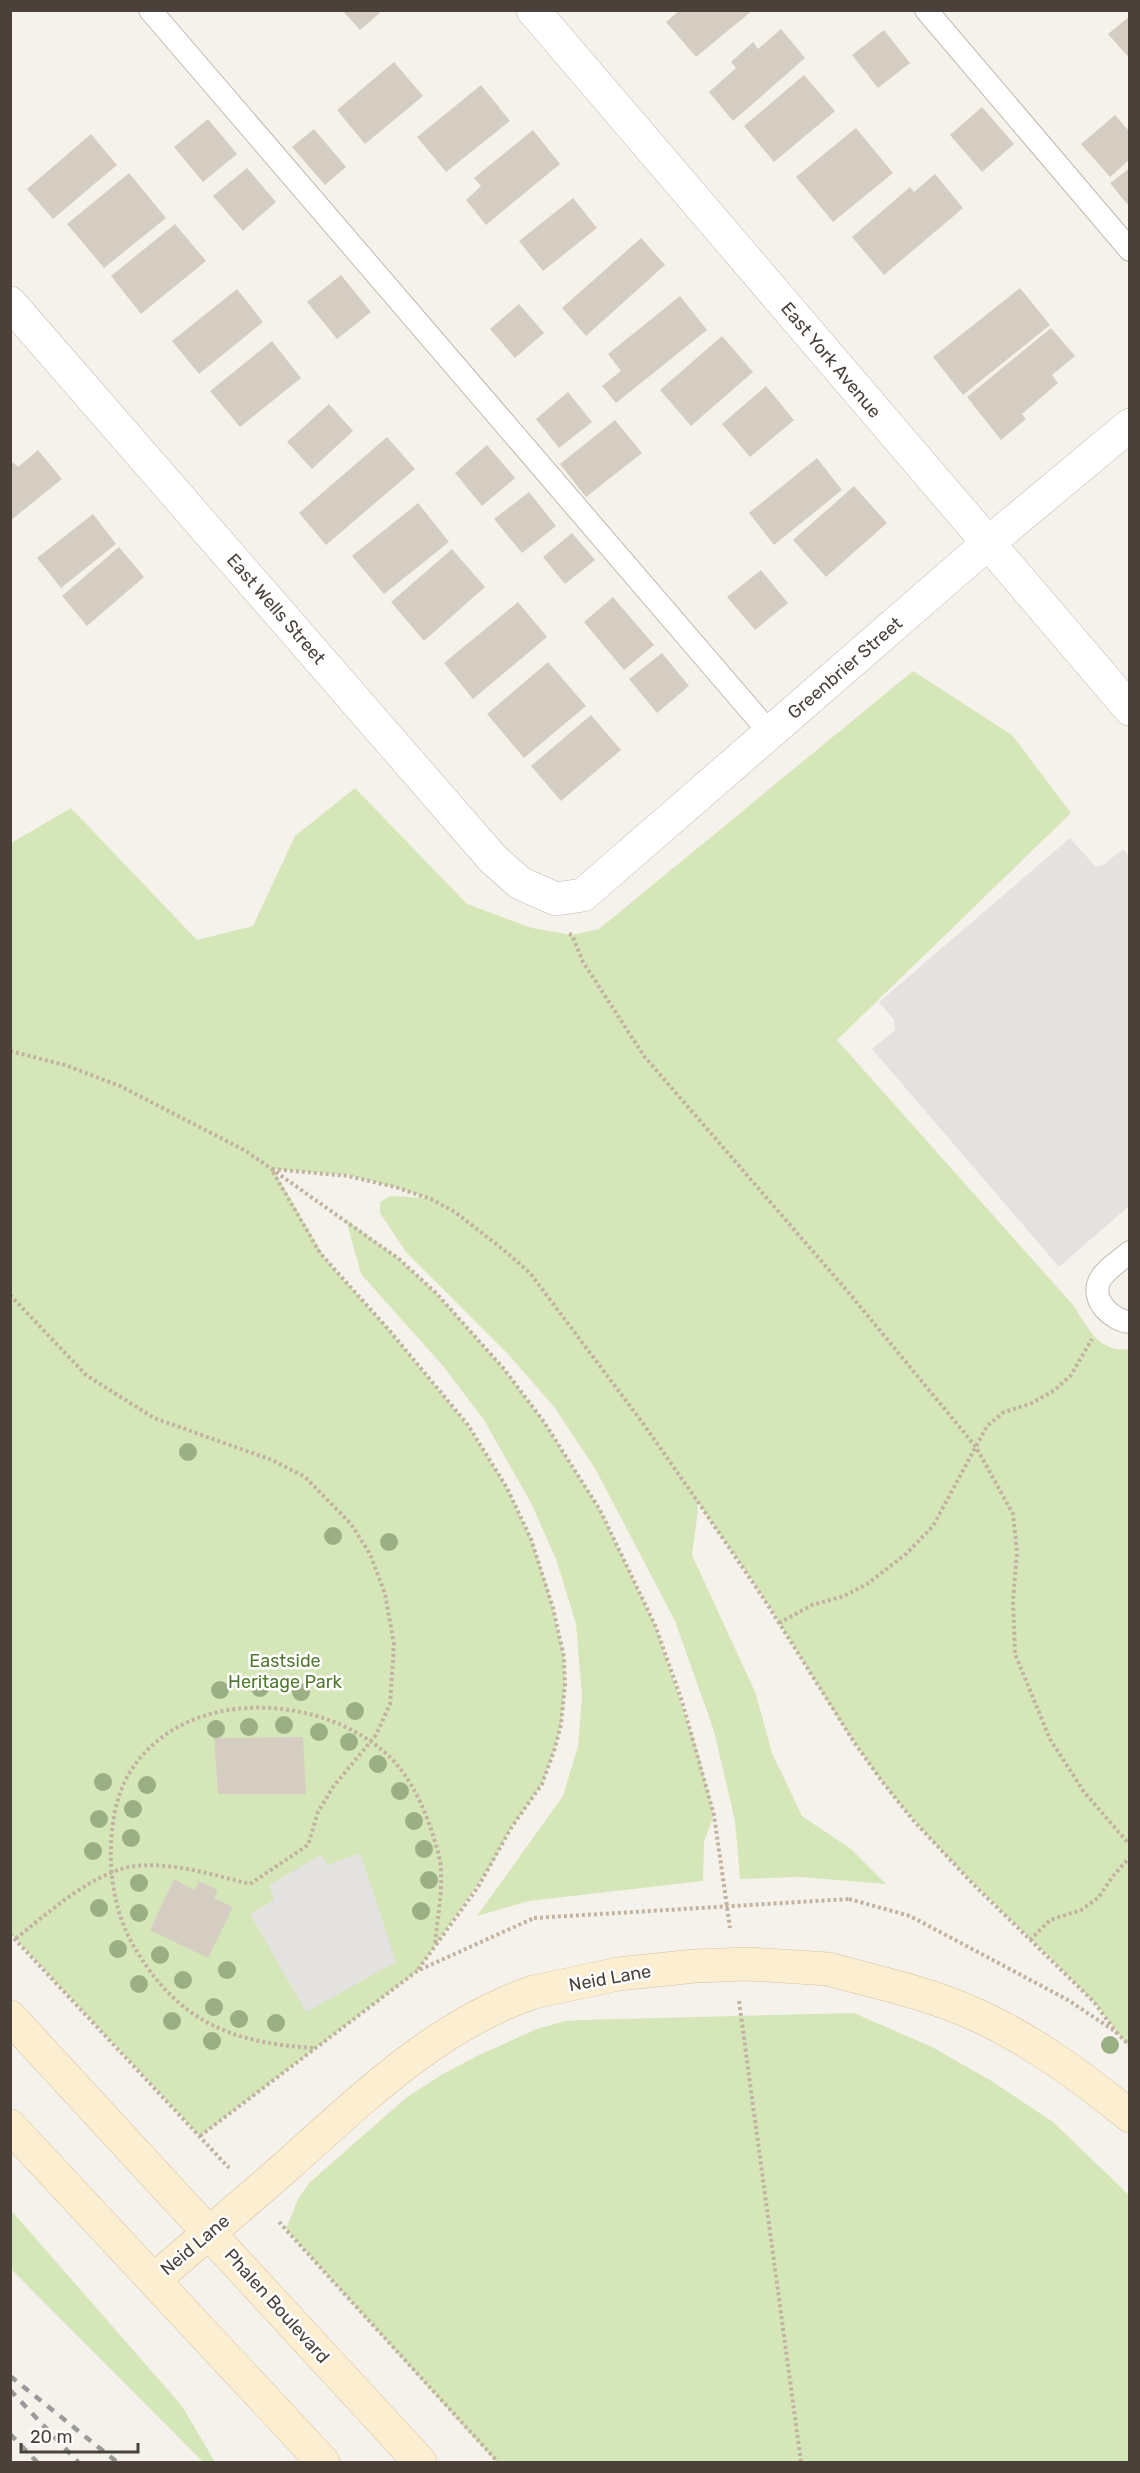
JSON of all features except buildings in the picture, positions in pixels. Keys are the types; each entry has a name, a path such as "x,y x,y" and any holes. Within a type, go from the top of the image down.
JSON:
{"main road":[{"name":"Neid Lane","path":"154,2280 422,2050 475,2016 506,2001 534,1992 618,1974 695,1966 749,1964 828,1969 913,1993 972,2013 1084,2079 1130,2116"},
{"name":"Phalen Boulevard","path":"10,2017 420,2463"},
{"path":"10,2126 323,2463"}],"street":[{"name":"East York Avenue","path":"533,10 1130,709"},
{"name":"East Wells Street","path":"10,303 493,859 520,883 556,899"},
{"name":"Greenbrier Street","path":"556,899 583,895 987,544 1130,425"}],"lane":[{"path":"150,10 770,733"},
{"path":"926,10 1130,250"},
{"path":"1130,1252 1106,1273 1099,1282 1097,1291 1106,1311 1121,1321 1130,1322"}],"path":[{"path":"556,899 565,933 572,935 583,962 645,1056 849,1293 976,1447 1013,1514 1017,1552 1013,1600 1015,1654 1050,1739 1084,1792 1130,1845"},
{"path":"10,1051 65,1065 120,1086 246,1151 390,1253 436,1293 504,1369 531,1404 600,1510 655,1625 682,1701 714,1815 730,1930"},
{"path":"272,1169 348,1176 395,1187 431,1199 455,1212 530,1273 642,1422 779,1623 854,1742 881,1780 913,1820 1094,2002 1116,2032 1130,2046"},
{"path":"272,1169 320,1252 468,1425 507,1488 531,1539 553,1608 564,1657 565,1685 561,1724 542,1784 511,1828 478,1887 417,1971"},
{"path":"10,1296 86,1375 154,1418 272,1460 305,1477 351,1524 370,1554 385,1594 394,1644 390,1704 370,1743 318,1812 308,1845 250,1884 170,1867 135,1866 93,1881 15,1939"},
{"path":"779,1623 812,1605 844,1596 867,1584 906,1554 933,1526 987,1426 1004,1412 1038,1400 1055,1390 1071,1375 1106,1311"},
{"path":"313,2048 274,2046 227,2033 196,2016 148,1971 130,1942 116,1901 111,1866 111,1832 118,1802 130,1772 154,1744 184,1723 213,1713 242,1708 275,1708 305,1713 345,1727 370,1743 390,1758 412,1786 432,1832 441,1872 435,1947"},
{"path":"1030,1940 1050,1920 1081,1910 1098,1898 1130,1857"},
{"path":"200,2136 417,1971 534,1918 849,1899 910,1916 1068,2000 1116,2032"},
{"path":"738,1989 801,2463"}],"green space":[{"name":"Eastside Heritage Park","path":"913,671 1012,735 1071,813 837,1040 1073,1305 1095,1337 1109,1347 1129,1349 1129,2046 1092,2000 957,1867 882,1781 836,1714 764,1598 697,1501 698,1510 692,1555 756,1694 772,1753 802,1816 851,1849 886,1884 800,1877 740,1879 735,1821 714,1731 675,1621 597,1472 555,1408 508,1354 406,1252 380,1213 380,1202 390,1196 428,1198 348,1175 273,1169 326,1260 389,1330 468,1426 507,1488 531,1539 549,1593 564,1657 565,1685 561,1724 542,1784 511,1828 490,1867 417,1971 200,2136 11,1934 11,843 71,808 197,940 253,926 295,836 355,788 467,904 532,928 572,935 599,929"},
{"path":"346,1220 399,1259 436,1293 504,1369 544,1422 600,1510 655,1625 699,1756 714,1815 704,1842 703,1881 529,1901 477,1916 563,1796 578,1746 582,1696 576,1624 556,1559 531,1503 484,1420 443,1366 361,1274"},
{"path":"854,2013 932,2047 990,2080 1053,2122 1129,2195 1129,2462 496,2462 286,2229 298,2199 309,2183 407,2097 477,2056 537,2029 565,2021 580,2020"},
{"path":"10,2209 182,2406 215,2462 203,2462 11,2269"}],"shaded area":[{"path":"1070,838 1096,867 1103,865 1123,849 1129,856 1130,1205 1059,1267 872,1049 895,1030 894,1020 879,1002"},
{"path":"360,1853 396,1962 306,2012 250,1914 274,1900 269,1885 321,1855 327,1865"}],"railway":[{"path":"10,2376 117,2462"},
{"path":"10,2390 78,2462"},
{"path":"10,2434 37,2462"}]}
